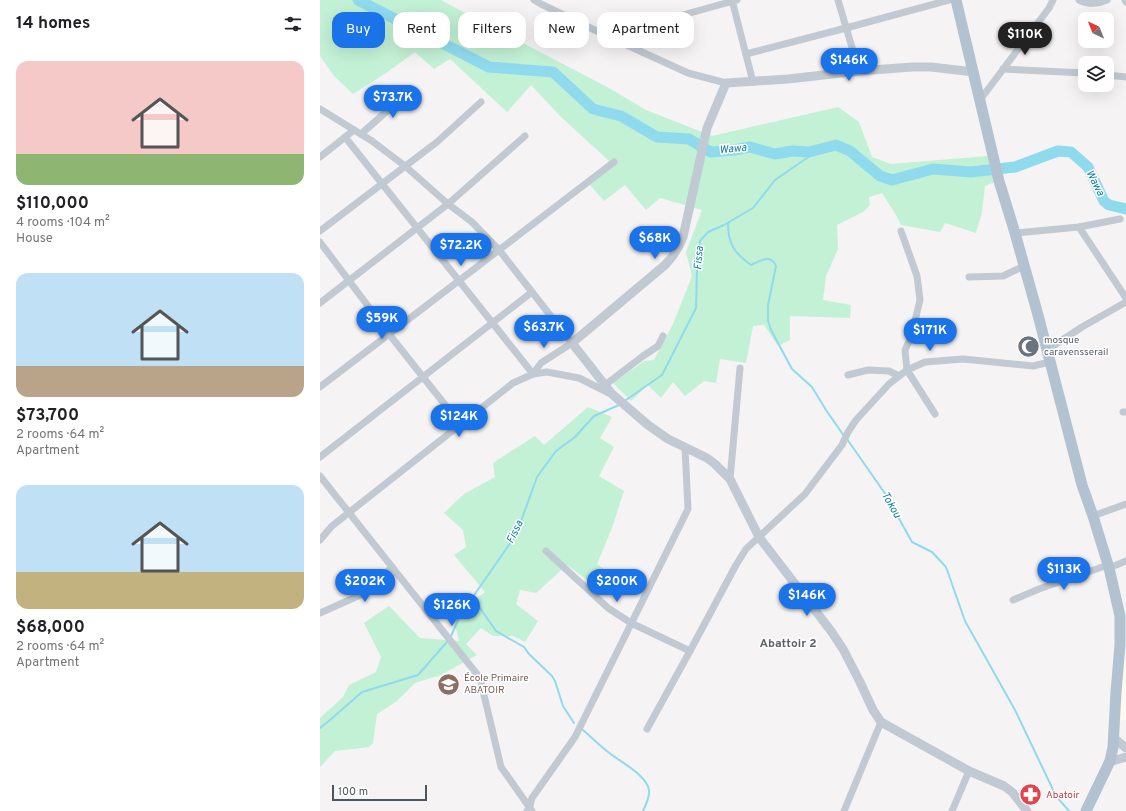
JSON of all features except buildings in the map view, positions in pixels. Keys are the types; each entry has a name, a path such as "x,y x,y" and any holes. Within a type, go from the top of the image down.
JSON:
{"main road":[{"path":"956,0 999,181 1047,350 1082,485 1109,566 1120,616 1120,645 1114,743 1109,762 1086,811"}],"street":[{"path":"534,0 542,2 597,31"},
{"path":"692,12 734,0 753,82"},
{"path":"838,0 859,71"},
{"path":"746,54 949,0"},
{"path":"980,100 1049,8 1053,0"},
{"path":"1079,0 1085,3 1094,4 1107,0"},
{"path":"633,48 688,73 726,83 788,79 912,67 974,72"},
{"path":"1003,69 1078,74"},
{"path":"1114,76 1126,77"},
{"path":"533,374 541,363 572,343 665,265 680,246 705,139 711,118 726,83"},
{"path":"361,134 411,90"},
{"path":"320,230 437,142 481,102"},
{"path":"320,109 372,141 405,166 448,204 472,222 499,250 612,394 648,425 668,439 707,458 730,479 759,537 843,649 873,710 881,722 969,771 1009,789 1027,811"},
{"path":"320,157 354,130"},
{"path":"320,303 448,204 525,136"},
{"path":"345,138 533,374"},
{"path":"320,386 614,162"},
{"path":"1015,233 1079,227 1120,219"},
{"path":"1079,227 1126,298"},
{"path":"901,231 917,276 920,300 911,337 905,350 907,370 935,414"},
{"path":"320,242 389,334 461,425"},
{"path":"970,277 1003,276 1024,266"},
{"path":"320,457 532,292"},
{"path":"1047,350 1082,327 1126,302"},
{"path":"605,385 658,346 663,336"},
{"path":"647,729 746,549 805,494 842,445 856,420 889,384 907,370 925,362 963,358 1033,366 1050,362"},
{"path":"730,479 740,368"},
{"path":"848,375 868,370 889,371 899,376"},
{"path":"320,540 332,526 513,383 533,374 547,372 579,378 612,394"},
{"path":"529,810 532,798 575,737 688,509 685,448"},
{"path":"320,476 480,678 501,767 529,810"},
{"path":"1093,516 1126,504"},
{"path":"546,551 608,608 631,623 690,651"},
{"path":"1013,600 1039,589 1126,560"},
{"path":"320,613 367,592 392,567"},
{"path":"844,811 881,722"},
{"path":"1114,743 1126,748"},
{"path":"1109,762 1126,757"},
{"path":"952,811 969,771"}],"shaded area":[{"path":"1125,650 1126,720 1118,721"}],"green space":[{"path":"320,0 441,0 464,12 458,12 458,48 526,48 526,45 609,88 646,110 712,136 838,107 859,122 872,157 891,164 988,156 995,182 985,186 982,212 976,233 945,223 940,232 901,225 882,193 869,197 870,205 863,212 837,225 838,249 826,276 823,300 851,305 850,318 790,316 790,340 778,346 764,325 753,326 746,363 720,359 716,383 704,381 685,396 673,382 661,398 648,385 631,401 613,383 644,361 654,360 673,324 692,276 686,252 702,210 660,198 646,210 625,185 604,201 589,184 609,161 560,116 531,85 507,112 450,59 434,69 415,52 353,94 334,76 320,56"},
{"path":"588,407 612,417 600,438 614,447 599,476 624,491 612,528 597,564 616,578 606,594 567,565 536,593 520,590 516,604 538,621 525,642 513,636 493,636 481,628 466,644 477,655 441,675 415,683 397,701 377,714 373,743 369,747 335,751 320,767 320,718 343,697 349,685 376,672 381,657 364,623 389,606 420,638 459,641 453,616 485,592 454,555 466,547 463,530 444,513 464,494 495,477 493,463 535,436 544,445"}],"waterway":[{"name":"Wawa","path":"358,0 489,67 553,72 593,109 621,116 657,137 689,139 711,152 750,147 775,154 792,151 809,152 836,145 850,151 880,176 892,180 933,169 971,172 1015,167 1058,151 1071,152 1088,167 1104,201 1109,205 1126,209"},
{"name":"Fissa","path":"626,400 662,375 696,308 697,269 700,241 708,232 724,225 753,208 775,180 820,149"},
{"name":"Tokou","path":"728,223 729,237 733,247 745,261 751,265 765,259 774,262 776,266 768,305 768,321 771,330 792,369 812,387 844,436"},
{"name":"Fissa","path":"451,636 461,614 516,535 537,477 556,451 575,437 594,416 619,405"},
{"name":"Tokou","path":"847,439 886,495 912,542 932,552 946,567 965,621 1015,710 1056,796 1069,811"},
{"path":"473,598 496,631 524,647 529,654 552,676 563,706 574,723"},
{"name":"Fissa","path":"320,728 362,692 418,675 447,642"},
{"path":"582,729 613,756 638,774 647,784 649,790 648,800 643,811"}],"place":[{"name":"mosque caravensserail","path":"1029,346"},
{"name":"École Primaire ABATOIR","path":"449,684"},
{"name":"Abatoir","path":"1030,795"}],"district":[{"name":"Abattoir 2","path":"788,644"}]}
